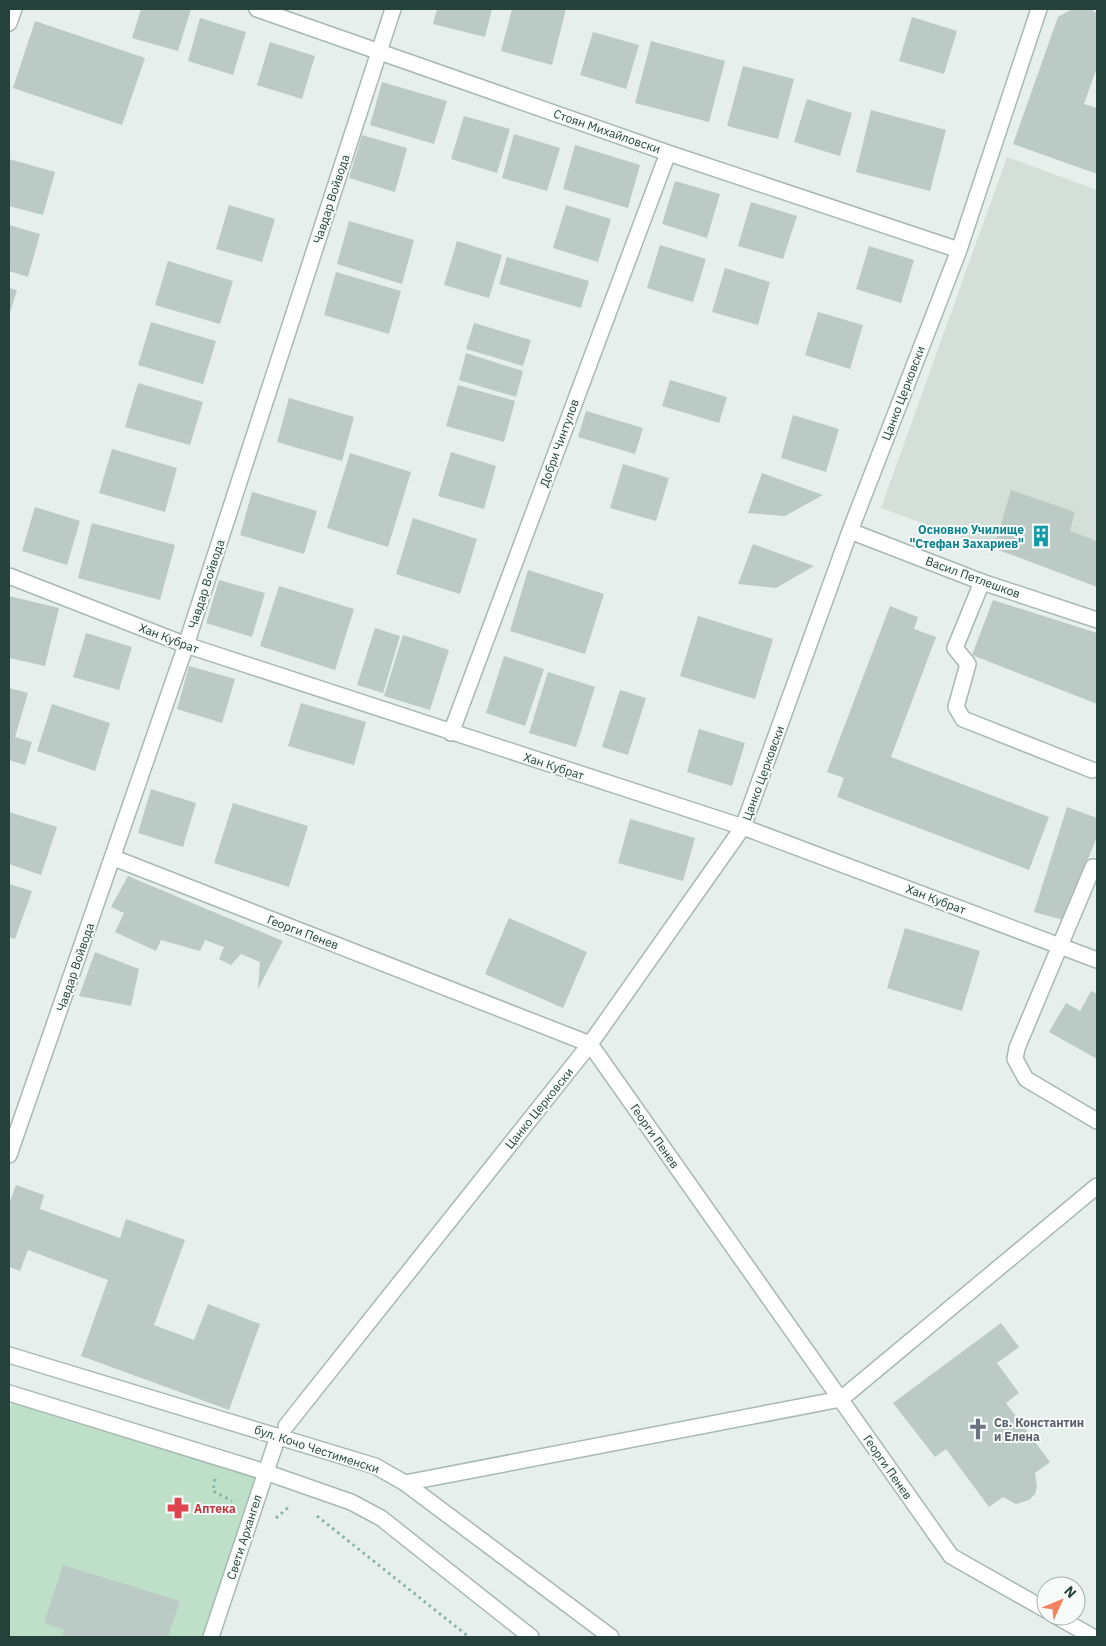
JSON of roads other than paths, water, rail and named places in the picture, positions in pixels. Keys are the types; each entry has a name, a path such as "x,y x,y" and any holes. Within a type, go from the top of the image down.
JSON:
{"street":[{"path":"9,23 14,9"},
{"name":"Стоян Михайловски","path":"257,9 668,153 959,250"},
{"name":"Чавдар Войвода","path":"9,1155 114,858 186,645 393,9"},
{"name":"Цанко Церковски","path":"282,1431 590,1044 743,827 850,531 959,250 1038,9"},
{"name":"Добри Чинтулов","path":"451,733 668,153"},
{"name":"Васил Петлешков","path":"850,531 982,582 1097,620"},
{"name":"Хан Кубрат","path":"9,576 186,645 743,827 1097,960"},
{"path":"982,582 955,648 968,664 956,707 958,714 963,719 1092,770"},
{"name":"Георги Пенев","path":"114,858 590,1044 951,1556 1036,1604"},
{"path":"1093,867 1017,1048 1016,1059 1026,1079 1097,1121"},
{"path":"405,1483 841,1399 1097,1186"},
{"name":"бул. Кочо Честименски","path":"9,1355 282,1431 375,1466 405,1483 610,1637"},
{"path":"9,1393 265,1472 351,1502 381,1518 531,1637"},
{"name":"Свети Архангел","path":"211,1637 265,1472 282,1431"},
{"path":"1074,1626 1093,1637"}],"place":[{"name":"Основно Училище \"Стефан Захариев\"","path":"1041,536"},
{"name":"Св. Константин и Елена","path":"978,1429"},
{"name":"Аптека","path":"178,1508"}]}
